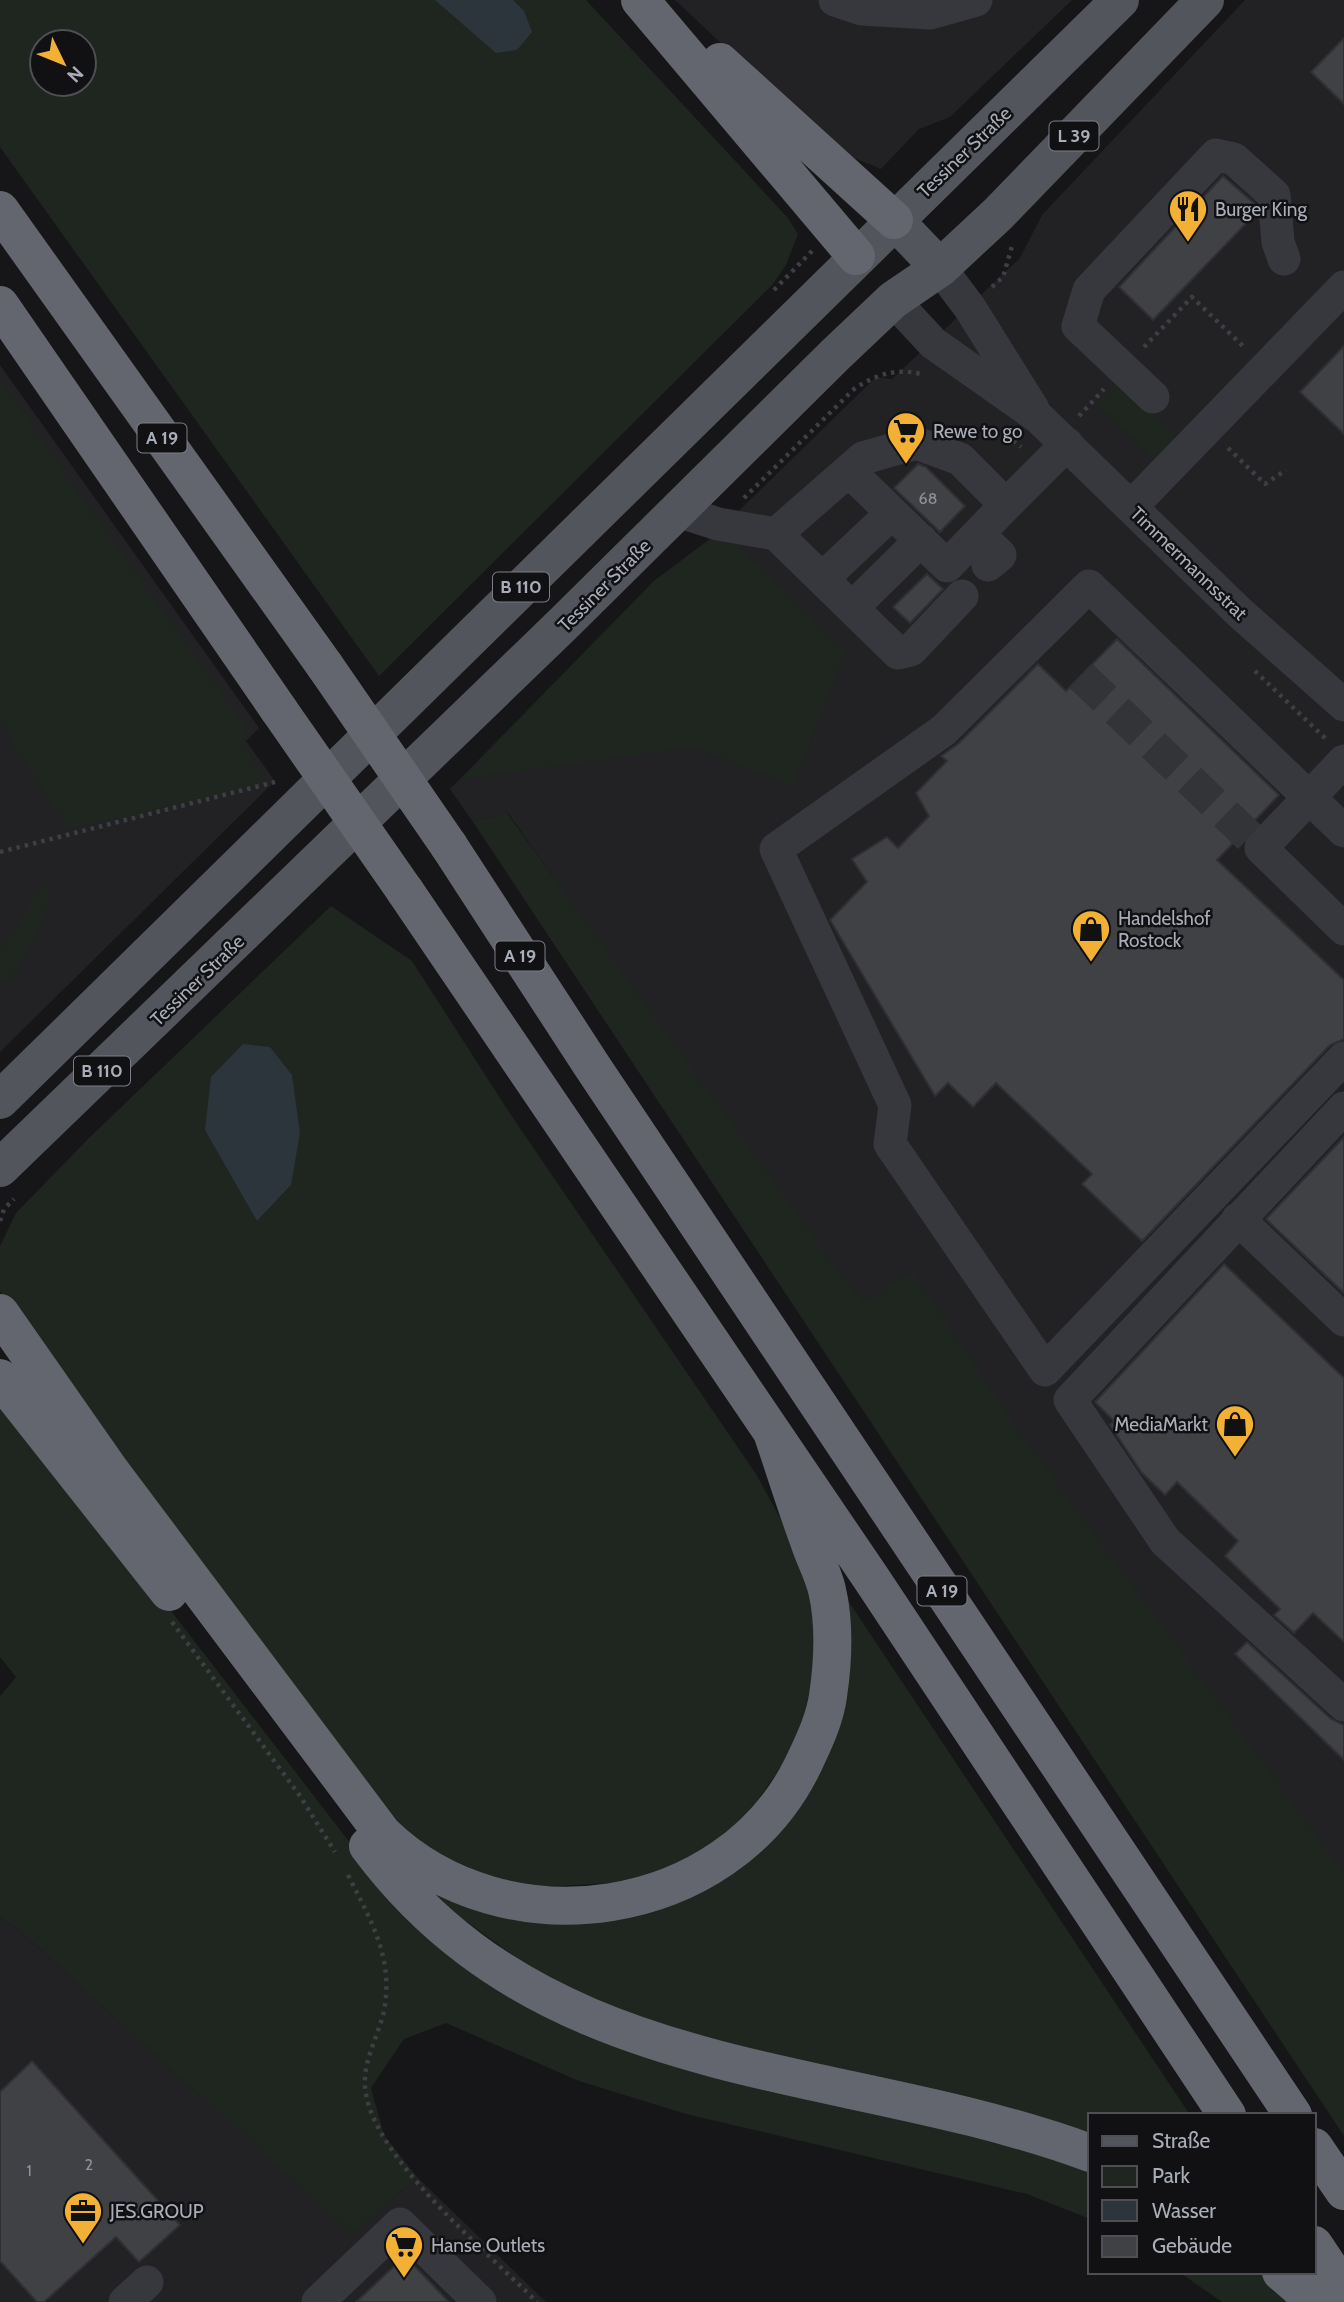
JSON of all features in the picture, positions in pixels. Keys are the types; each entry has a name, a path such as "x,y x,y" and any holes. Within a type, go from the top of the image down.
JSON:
{"highway":[{"path":"640,0 856,256"},
{"path":"652,0 894,220"},
{"name":"A 19","path":"0,210 325,666 449,846 592,1066 1292,2113"},
{"name":"A 19","path":"0,305 405,891 872,1578 1226,2113"},
{"path":"0,1313 109,1469 383,1834 407,1857 456,1883 508,1901 534,1905 598,1906 649,1895 695,1876 729,1855 766,1820 794,1783 812,1746 828,1699 833,1643 827,1590 773,1435"},
{"path":"0,1378 376,1857 420,1904 457,1938 534,1990 631,2035 705,2058 1003,2124 1088,2152"},
{"path":"1316,2150 1344,2192"},
{"path":"1316,2248 1344,2290"},
{"path":"1283,2274 1316,2302"}],"main road":[{"name":"Tessiner Straße","path":"0,1100 856,256 1120,0"},
{"name":"Tessiner Straße","path":"0,1168 893,300 940,268 998,214 1205,0"},
{"name":"Timmermannsstrat","path":"894,220 940,268"},
{"path":"856,256 893,300"}],"street":[{"path":"835,0 863,9 930,13 976,0"},
{"path":"1153,397 1079,326 1089,290 1216,155 1234,159 1274,195 1278,242 1284,259"},
{"name":"Timmermannsstrat","path":"940,268 1055,433"},
{"path":"1132,506 1344,287"},
{"name":"Timmermannsstrat","path":"893,300 933,343 1055,433 1239,612 1344,705"},
{"path":"849,471 921,540 940,573 1043,467 1055,433"},
{"path":"776,534 863,458 916,443 960,459 1006,505"},
{"path":"678,511 718,524 776,534 852,608 890,624 898,653 911,650 962,596"},
{"path":"822,579 892,513"},
{"path":"978,534 1000,555 988,565"},
{"path":"852,608 921,540"},
{"path":"1344,831 1089,586 944,730 776,849 895,1105 890,1144 1045,1370 1344,1058"},
{"path":"1340,755 1309,798 1261,848 1344,929"},
{"path":"1344,1108 1070,1400 1165,1541 1344,1705"},
{"path":"1238,1219 1344,1320"},
{"path":"318,2302 400,2224 480,2302"}],"path":[{"path":"1055,433 1124,369 1192,298 1266,368"},
{"path":"905,370 935,379"},
{"path":"1005,434 1043,467"},
{"path":"1200,438 1265,484 1286,470"},
{"path":"1248,663 1340,755"},
{"path":"0,852 275,782"},
{"path":"171,1620 300,1796 335,1853"},
{"path":"342,1865 373,1925 388,1970 383,2012 369,2056 365,2094 388,2148 422,2188 537,2302"}],"shaded area":[{"path":"675,0 1072,0 950,117 919,129 881,169 849,156 805,122"},
{"path":"1245,0 1344,0 1344,2000 508,813 473,822 450,789 654,581 710,539 876,377 892,379 1020,258 1042,215"},
{"path":"0,365 259,728 246,741 275,781 0,1052"},
{"path":"0,1917 17,1928 352,2234 417,2177 546,2302 0,2302"}],"green space":[{"path":"0,0 586,0 788,218 798,234 786,265 773,284 379,676 0,147"},
{"path":"1121,380 1174,433 1173,444 1158,463 1097,404"},
{"path":"0,381 247,729 243,740 265,784 68,830 0,722"},
{"path":"710,539 738,545 846,650 793,786 694,747 461,779 654,581"},
{"path":"507,813 862,1303 913,1271 1019,1431 1344,1873 1344,2136 473,822"},
{"path":"44,887 49,890 49,898 38,933 14,974 0,982 0,949 21,922 36,892"},
{"path":"331,906 412,961 511,1115 756,1474 796,1547 818,1605 817,1682 801,1739 735,1832 651,1881 516,1888 415,1844 34,1346 0,1291 0,1246 16,1213 89,1138","holes":["226,1164 291,1185 257,1221"]},
{"path":"0,1389 371,1870 479,1969 1088,2166 1088,2218 1027,2194 686,2114 579,2081 446,2023 404,2039 371,2088 384,2135 417,2177 352,2235 17,1928 0,1917 0,1696 16,1677 0,1657"},
{"path":"841,1590 1189,2113 1088,2113 1088,2138 787,2064 565,1992 415,1885 550,1921 775,1832"},
{"path":"1182,2274 1266,2274 1293,2302 1222,2302"}],"water":[{"path":"435,0 513,0 524,11 532,32 517,50 496,53"},
{"path":"243,1044 270,1047 292,1075 300,1133 291,1185 257,1221 205,1130 211,1077"}],"building":[{"path":"1344,38 1344,104 1311,72"},
{"name":"Burger King","path":"1223,176 1255,204 1256,213 1153,320 1119,287"},
{"path":"1344,346 1344,434 1300,392"},
{"path":"918,464 926,467 965,506 940,532 894,488"},
{"path":"927,574 943,589 910,623 893,607"},
{"name":"Handelshof Rostock","path":"1117,639 1279,795 1217,860 1344,980 1344,1039 1330,1045 1142,1241 1082,1184 1092,1174 996,1083 973,1107 948,1083 935,1096 830,920 867,882 852,859 887,837 898,848 929,816 916,793 947,761 941,756 958,744 1038,664 1066,691"},
{"path":"1344,1137 1344,1293 1266,1219"},
{"name":"MediaMarkt","path":"1224,1264 1344,1378 1344,1642 1313,1613 1294,1633 1274,1615 1280,1609 1225,1556 1238,1541 1177,1482 1165,1495 1142,1473 1110,1425 1114,1421 1095,1402"},
{"path":"1247,1642 1331,1719 1344,1725 1344,1760 1235,1654"},
{"path":"32,2061 180,2225 139,2262 116,2237 44,2302 37,2302 0,2261 0,2092"},
{"name":"Hanse Outlets","path":"405,2256 449,2302 356,2302"}],"tunnel":[{"path":"1081,676 1261,848"}],"place":[{"name":"Burger King","path":"1188,243"},
{"name":"Rewe to go","path":"906,465"},
{"name":"Handelshof Rostock","path":"1091,963"},
{"name":"MediaMarkt","path":"1235,1458"},
{"name":"JES.GROUP","path":"83,2245"},
{"name":"Hanse Outlets","path":"404,2279"}]}
